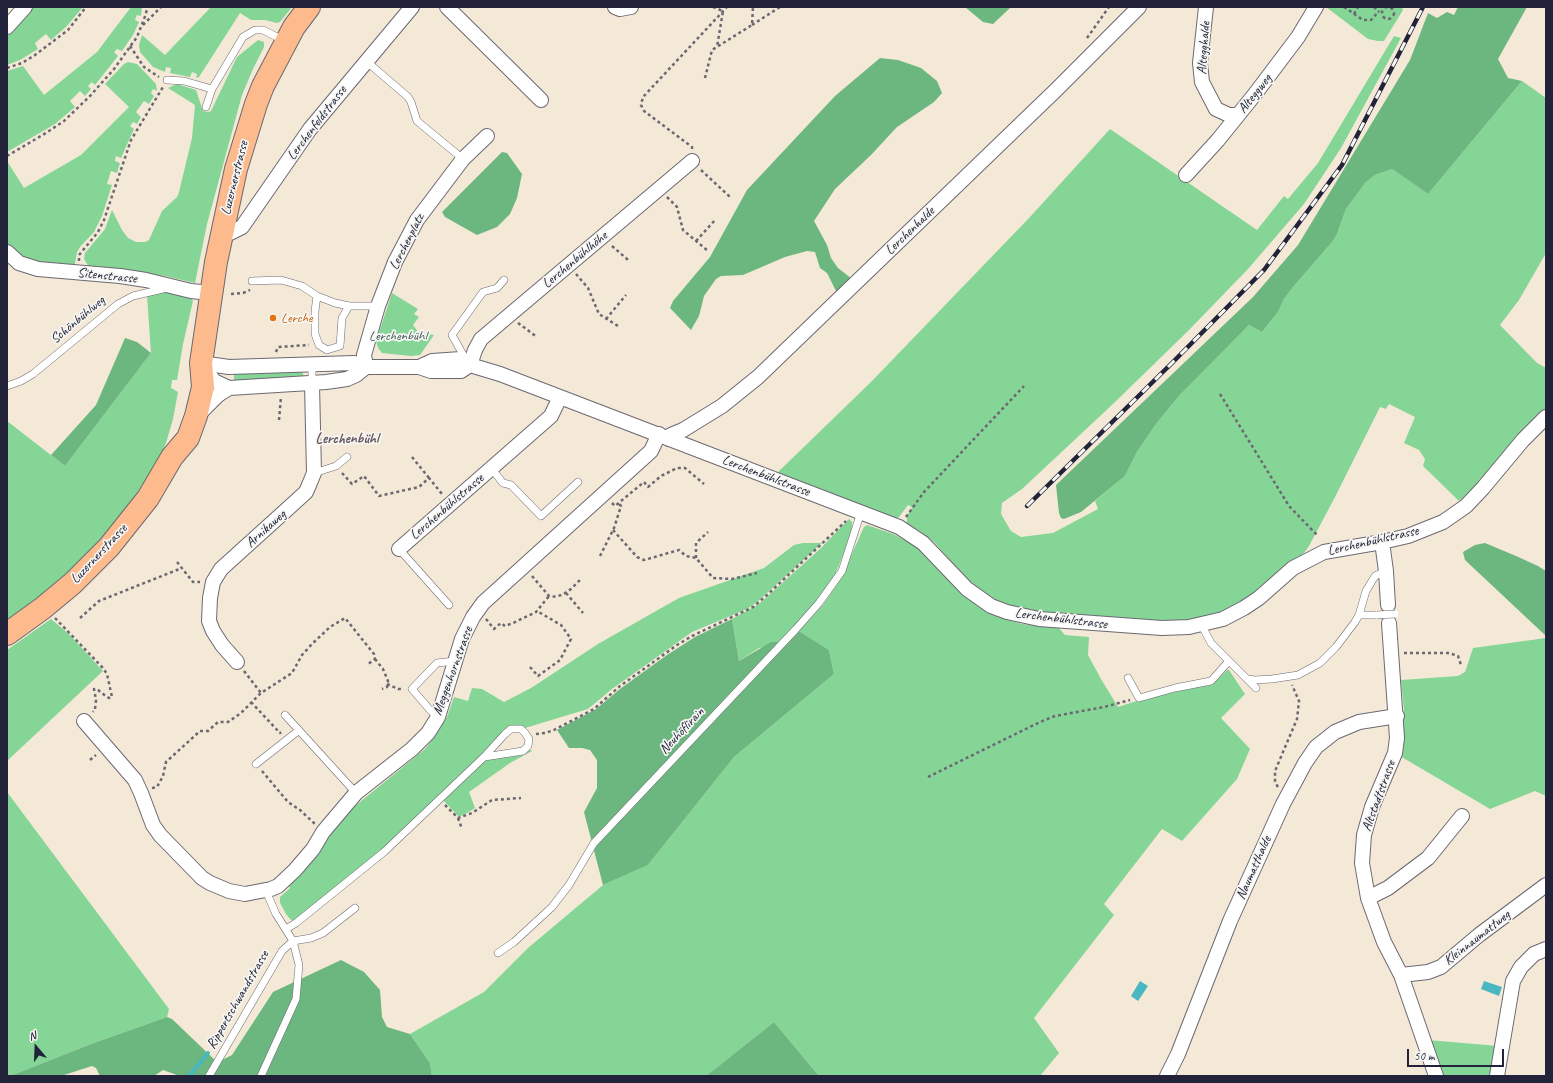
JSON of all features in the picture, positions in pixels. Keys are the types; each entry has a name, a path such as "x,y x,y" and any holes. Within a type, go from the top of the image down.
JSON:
{"main road":[{"name":"Luzernerstrasse","path":"172,457 174,444 191,383 202,363 221,293 222,233 236,169 256,104 273,64 294,27 309,7"},
{"name":"Luzernerstrasse","path":"7,634 43,608 73,583 109,547 148,498 172,457 188,438 196,416 203,387 202,363"}],"street":[{"path":"7,27 25,7"},
{"name":"Lerchenfeldstrasse","path":"222,233 230,232 242,227 310,129 412,7"},
{"path":"447,7 541,100"},
{"path":"615,7 620,9 631,7"},
{"name":"Lerchenhalde","path":"664,437 683,430 722,406 758,377 1139,7"},
{"name":"Altegghalde","path":"1206,7 1206,22 1200,63 1202,82 1216,109 1229,116 1238,115"},
{"name":"Alteggweg","path":"1186,175 1238,115 1298,37 1316,7"},
{"name":"Lerchenplatz","path":"366,367 364,355 378,306 396,262 417,220 463,159 487,136"},
{"name":"Lerchenbühlhöhe","path":"470,366 475,350 481,339 694,161"},
{"name":"Sitenstrasse","path":"7,252 19,263 46,270 120,276 191,291 221,293"},
{"path":"202,363 214,381 229,388 312,384 347,378 356,375 366,367"},
{"name":"Lerchenbühlstrasse","path":"202,363 229,367 354,363 366,367 419,367 432,371 461,371 470,366 500,374 898,527 923,543 967,590 991,606 1007,612 1039,619 1162,628 1189,627 1223,619 1259,598 1293,568 1324,552 1408,536 1443,522 1466,506 1489,483 1523,440 1546,417"},
{"name":"Arnikaweg","path":"236,662 212,631 209,621 210,598 213,582 221,569 306,492 314,473 312,384"},
{"path":"196,416 218,395 229,388"},
{"name":"Lerchenbühlstrasse","path":"399,549 551,416 560,397"},
{"name":"Meggenhornstrasse","path":"84,721 135,780 153,825 160,835 202,878 229,891 245,894 266,891 278,886 295,870 313,849 323,832 356,793 412,750 428,733 438,717 462,639 473,617 483,603 651,451 664,437"},
{"name":"Altstadtstrasse","path":"1382,542 1391,614 1391,654 1397,716 1397,738 1395,753 1372,807 1364,835 1362,863 1368,898 1384,942 1401,975 1436,1076"},
{"name":"Naumatthalde","path":"1167,1076 1178,1054 1230,921 1288,794 1305,763 1316,747 1335,732 1359,722 1397,716"},
{"path":"1368,898 1388,888 1428,858 1462,816"},
{"name":"Kleinnaumattweg","path":"1401,975 1428,972 1441,967 1479,935 1546,885"},
{"path":"1497,1076 1513,981 1521,966 1534,954 1546,949"}],"lane":[{"path":"206,107 212,89 243,36 255,30 263,30 286,42"},
{"path":"366,61 408,97 417,121 463,159"},
{"path":"167,80 184,81 212,89"},
{"path":"252,281 281,280 302,286 317,296 335,303 348,306 378,306"},
{"path":"470,366 452,335 483,292 497,288 504,280"},
{"name":"Schönbühlweg","path":"7,386 21,381 33,374 118,304 133,296 172,286"},
{"path":"317,296 315,311 316,334 319,345 327,350 340,346 342,318 348,306"},
{"path":"312,365 312,384"},
{"path":"314,473 336,466 347,456"},
{"path":"491,468 503,483 510,485 541,516 578,482"},
{"name":"Neuhöflirain","path":"498,953 514,942 552,907 569,885 594,843 820,603 842,570 862,512"},
{"path":"399,549 449,606"},
{"path":"1248,679 1261,680 1298,675 1320,663 1336,647 1359,615 1366,591 1375,576 1386,571"},
{"path":"1359,615 1391,614"},
{"path":"1201,624 1211,643 1256,688"},
{"path":"438,717 412,689 437,663 455,661"},
{"path":"1128,678 1138,698 1175,688 1211,681 1229,661"},
{"path":"285,715 356,793"},
{"path":"286,929 384,852 484,757 511,729 521,729 529,739 528,746 523,751 484,757"},
{"path":"256,764 298,731"},
{"path":"261,1076 296,999 299,965 293,941 274,910 266,891"},
{"path":"293,941 311,938 323,933 355,908"},
{"name":"Rippertschwandstrasse","path":"208,1076 282,951 293,941"}],"path":[{"path":"7,68 22,63 35,55 68,30 86,7"},
{"path":"7,156 64,121 90,96 114,69 137,37 142,27 147,7"},
{"path":"142,27 161,7"},
{"path":"713,7 723,11"},
{"path":"727,7 643,97 641,105 644,111 692,147 694,161 730,197"},
{"path":"752,25 753,7"},
{"path":"705,78 711,52 780,7"},
{"path":"1086,40 1109,7"},
{"path":"1344,7 1363,20 1371,20 1380,12 1386,7 1392,8 1394,14 1391,19 1384,18 1380,12 1374,7"},
{"path":"1354,14 1358,7"},
{"path":"717,47 723,11"},
{"path":"78,272 79,255 98,232 104,220 131,140 167,80 159,78 144,67 130,46"},
{"path":"670,200 676,206 683,230 708,251"},
{"path":"696,241 716,219"},
{"path":"612,245 628,259 628,262"},
{"path":"221,293 243,293 250,290 252,281"},
{"path":"582,281 588,288 599,314 618,326"},
{"path":"606,319 626,295"},
{"path":"513,319 537,337"},
{"path":"275,359 278,346 319,345"},
{"path":"898,527 924,492 1024,386"},
{"path":"1220,394 1289,506 1318,536"},
{"path":"279,420 281,396"},
{"path":"412,457 435,486"},
{"path":"615,506 644,482 648,487 661,476 677,468 685,468 704,484"},
{"path":"343,474 352,484 364,476 379,496 419,487 429,478"},
{"path":"600,556 613,530 621,506 618,504"},
{"path":"527,736 554,730 594,709 620,686 677,645 753,606 767,595 849,518"},
{"path":"613,530 637,558 644,560 678,550 686,556 696,558 713,578 732,579 757,573"},
{"path":"696,558 696,543 708,532"},
{"path":"177,562 194,582 201,582"},
{"path":"80,618 99,601 182,568"},
{"path":"530,574 549,596 556,597 571,590 580,580"},
{"path":"566,593 583,613"},
{"path":"485,619 494,629 501,623 505,626 537,610 549,596"},
{"path":"530,667 538,676 560,660 571,639 561,625 537,610"},
{"path":"51,614 107,674 112,696 109,698 98,690 94,689 96,700 95,709 84,721"},
{"path":"140,791 157,787 163,776 166,762 200,731 208,731 218,722 228,722 261,693 292,673 302,655 312,644 330,627 345,618 372,650 375,659 383,669 388,681 386,687 382,689"},
{"path":"1391,654 1449,652 1458,656 1461,665"},
{"path":"368,664 375,659"},
{"path":"236,662 261,693"},
{"path":"1282,677 1294,686 1299,701 1297,719 1275,771 1275,782 1279,788 1288,794"},
{"path":"387,684 398,689 412,689"},
{"path":"928,777 1000,740 1045,720 1056,716 1104,707 1138,698"},
{"path":"251,702 280,733 283,730"},
{"path":"256,764 288,802 300,810 318,827"},
{"path":"458,818 472,813 492,800 521,798"},
{"path":"440,799 458,818 462,829"}],"green space":[{"path":"29,7 83,7 66,27 51,40 46,34 35,43 38,49 20,60 7,65 7,33"},
{"path":"131,7 142,7 141,16 137,15 135,20 139,22 133,35 122,51 117,49 114,52 118,56 95,85 92,82 88,86 91,89 85,96 80,91 70,101 75,107 55,124 7,152 7,71 23,66 44,95 97,52"},
{"path":"211,7 292,7 280,22 277,23 265,20 251,20 240,13 199,77 196,78 197,74 192,72 190,77 170,73 171,68 166,67 165,72 153,67 140,52 139,45 142,35 165,55"},
{"path":"965,7 1011,7 993,24 983,22"},
{"path":"1326,7 1402,7 1403,10 1384,41 1378,41 1368,39"},
{"path":"1458,7 1527,7 1498,59 1508,78 1522,81 1428,194 1392,169 1375,175 1366,182 1346,209 1333,241 1293,287 1284,299 1278,312 1262,332 1249,325 1179,396 1156,424 1137,452 1125,476 1081,512 1064,519 1061,518 1059,513 1056,485 1253,297 1298,245 1410,60 1428,13 1437,18 1447,12 1454,15"},
{"path":"1394,36 1401,38 1341,148 1304,204 1248,269 1189,330 1022,489 1002,503 1001,514 1011,531 1021,537 1053,533 1098,509 1095,501 1125,476 1137,452 1156,424 1179,396 1249,325 1262,332 1278,312 1284,299 1293,287 1333,241 1346,209 1366,182 1375,175 1392,169 1428,194 1522,81 1546,98 1546,253 1519,300 1500,325 1537,363 1546,368 1546,409 1525,427 1473,489 1459,501 1423,466 1425,459 1419,450 1404,443 1415,417 1389,404 1386,409 1380,407 1334,499 1304,553 1243,602 1224,612 1188,621 1160,621 1040,612 1008,605 992,599 967,580 934,542 920,531 907,524 907,516 912,507 908,505 896,519 776,474 871,382 1030,217 1110,129 1257,230 1284,196 1288,199 1318,163"},
{"path":"258,40 264,42 264,47 242,95 207,224 195,283 165,276 95,266 89,267 84,259 85,253 105,229 112,210 122,230 128,238 136,242 145,242 149,240 162,211 177,197 192,138 195,105 168,88 177,84 196,90 203,111 211,111 237,57"},
{"path":"880,58 898,60 921,68 937,81 942,93 934,102 897,127 871,155 835,189 814,221 827,245 831,258 838,268 852,279 837,293 827,273 820,268 815,252 807,251 785,257 743,275 721,276 716,279 704,296 699,316 691,330 670,308 673,301 710,257 747,190 835,96"},
{"path":"128,62 137,64 156,84 157,91 153,89 151,93 154,96 149,104 144,101 136,112 141,117 137,124 133,122 130,126 134,129 121,158 116,156 115,161 120,163 117,173 111,171 107,184 112,185 102,216 94,232 77,252 74,269 27,263 7,246 7,161 24,188 81,155 129,107 105,84 124,64"},
{"path":"502,152 507,153 522,174 517,198 510,214 497,227 477,235 445,217 442,212"},
{"path":"166,291 191,297 193,301 183,344 177,380 172,380 171,388 178,392 173,419 160,457 139,490 115,523 80,562 41,596 7,620 7,421 65,466 151,353 147,295"},
{"name":"Lerchenbühl","path":"392,293 418,309 414,314 419,317 413,325 419,333 434,335 420,355 411,356 382,353 378,348 376,341"},
{"path":"125,338 137,342 151,353 65,466 51,455 96,405"},
{"path":"300,370 304,378 234,381 234,374"},
{"path":"849,519 852,522 852,529 843,555 835,575 821,597 780,643 759,648 739,661 732,619 759,604 820,549"},
{"path":"867,525 893,534 921,549 961,594 985,610 1005,619 1022,624 1058,627 1065,635 1089,637 1088,655 1118,707 1180,689 1211,685 1227,670 1229,670 1245,694 1221,718 1250,749 1237,779 1182,841 1162,829 1104,904 1114,915 1034,1018 1059,1053 1040,1076 819,1076 774,1022 706,1076 432,1076 430,1063 410,1034 484,992 528,948 603,885 648,865 734,757 834,674 829,650 799,631 823,605 840,580 864,527"},
{"path":"803,543 822,543 757,602 747,609 692,632 612,689 588,709 525,728 515,725 509,726 469,767 383,849 295,920 291,920 286,914 280,903 280,897 290,888 289,886 298,877 349,811 425,749 447,717 454,697 468,701 472,688 482,689 504,702 531,688 598,644 679,598 764,568 794,545"},
{"path":"1485,543 1538,566 1546,571 1546,636 1465,560 1463,552 1475,545"},
{"path":"51,619 69,634 103,671 7,761 7,650"},
{"path":"732,619 739,661 771,642 777,642 785,645 799,631 829,650 834,674 734,757 648,865 603,885 584,812 597,788 597,760 590,750 582,748 569,748 557,730 596,709 620,689 695,637"},
{"path":"1546,638 1546,796 1535,791 1490,809 1400,756 1404,711 1401,680 1458,676 1465,672 1473,648"},
{"path":"528,749 532,751 510,763 469,792 475,808 467,813 459,817 444,801 444,799 484,761"},
{"path":"7,792 169,1009 167,1017 91,1044 10,1076 7,1076"},
{"path":"341,960 364,972 380,990 382,1017 387,1027 410,1034 430,1063 432,1076 176,1076 177,1075 163,1070 154,1076 100,1076 96,1068 92,1066 61,1076 10,1076 91,1044 167,1017 172,1019 217,1062 232,1055 273,992"},
{"path":"774,1022 819,1076 706,1076"},
{"path":"1428,1040 1498,1046 1493,1076 1440,1076"}],"water":[{"path":"1140,981 1148,986 1138,1001 1131,996"},
{"path":"1484,981 1502,987 1499,996 1481,989"}],"waterway":[{"path":"189,1076 208,1053"}],"railway":[{"path":"1027,506 1264,270 1342,165 1423,7"}],"place":[{"name":"Lerche","path":"273,318"}],"district":[{"name":"Lerchenbühl","path":"347,439"}]}
